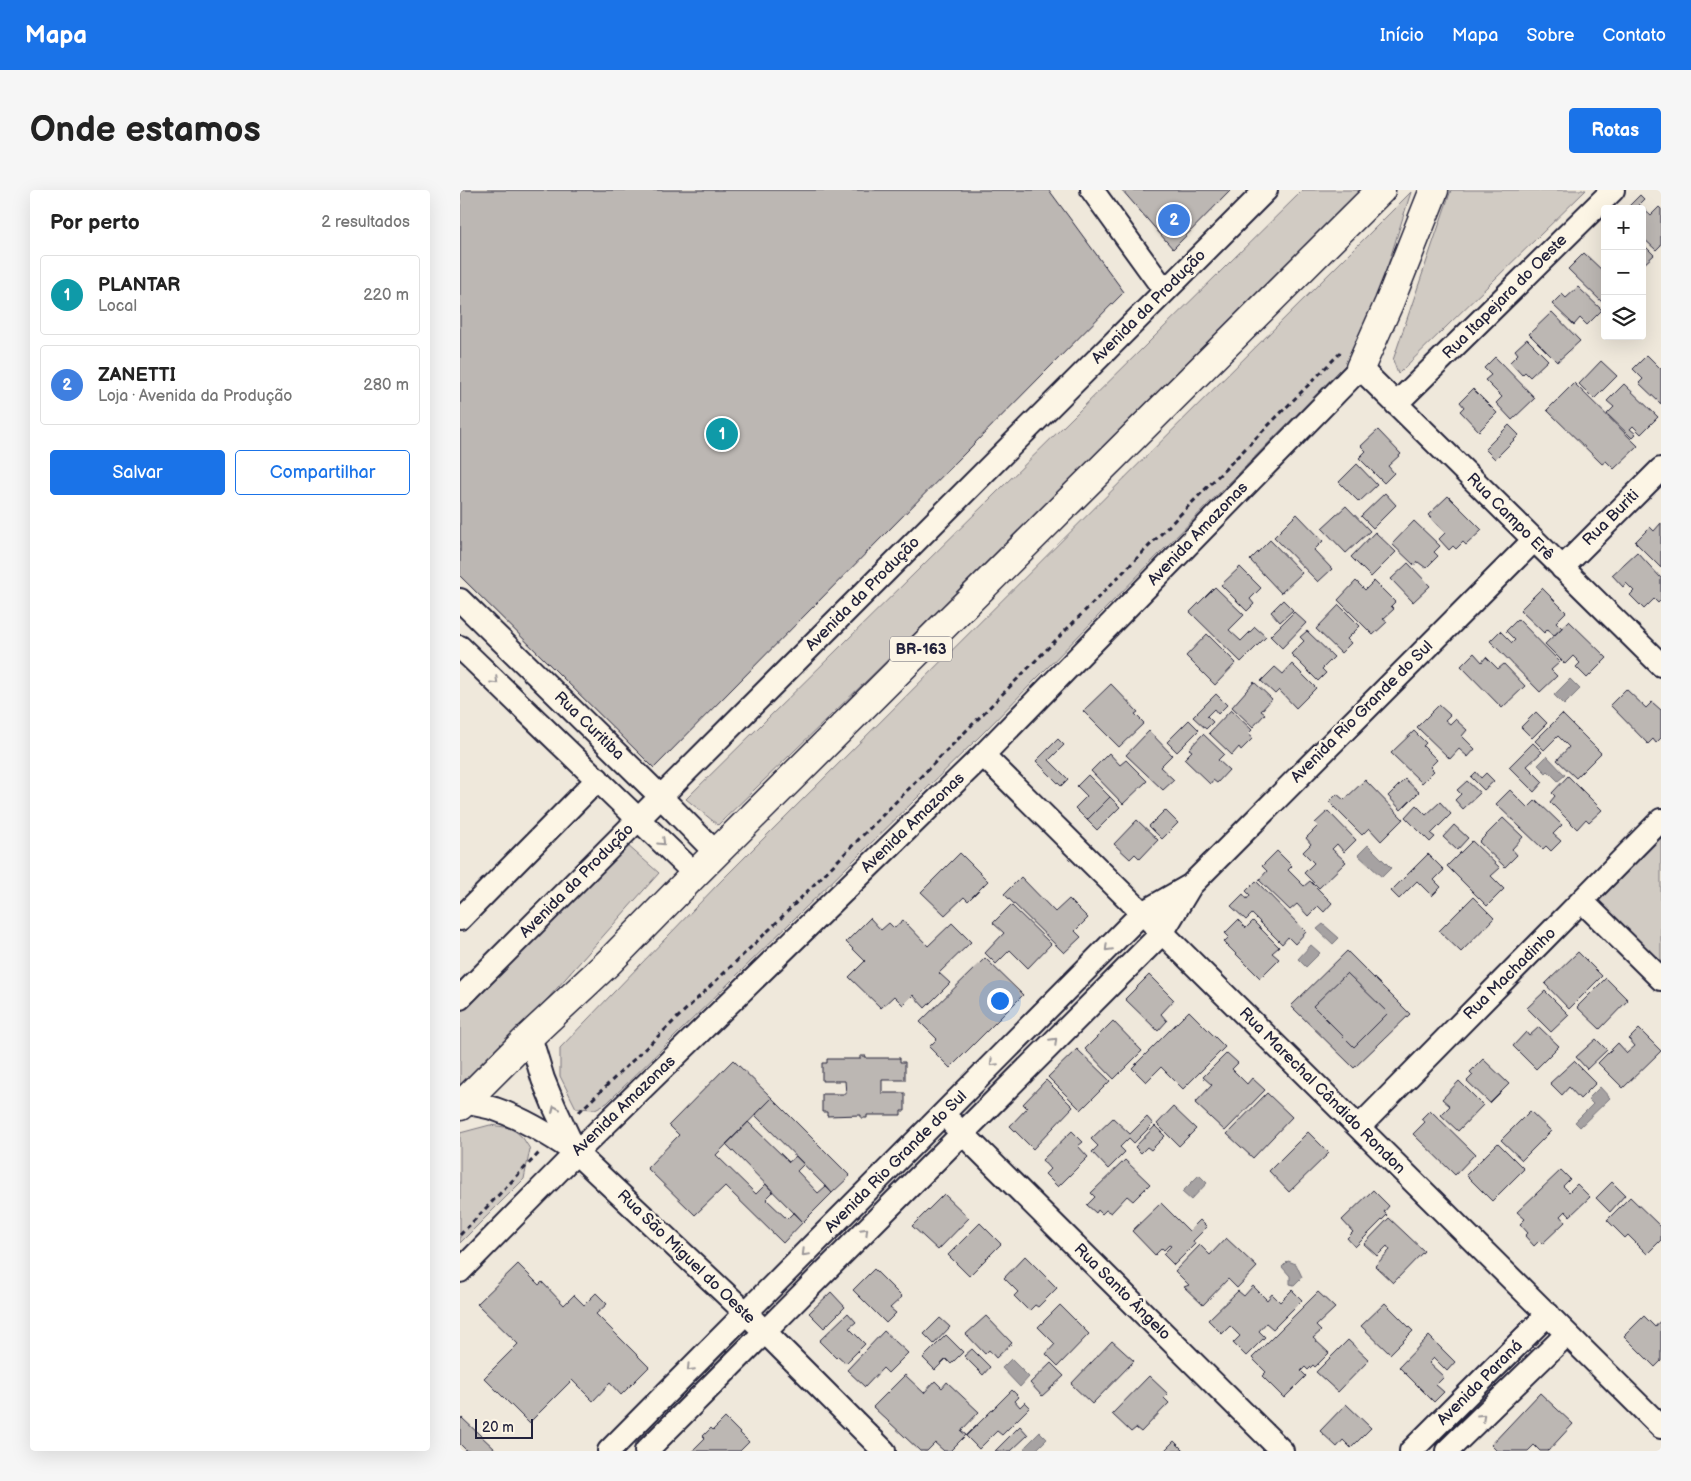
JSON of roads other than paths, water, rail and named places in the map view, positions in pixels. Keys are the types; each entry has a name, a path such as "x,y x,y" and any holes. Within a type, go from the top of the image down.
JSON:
{"highway":[{"name":"BR-163","path":"462,1104 530,1036 609,962 716,853 1382,190"},
{"path":"1354,357 1389,303 1434,190"}],"street":[{"path":"1092,190 1165,291"},
{"name":"Avenida da Produção","path":"460,998 1266,190"},
{"name":"Rua Itapejara do Oeste","path":"1396,404 1614,190"},
{"name":"Rua Campo Erê","path":"1354,357 1396,404 1661,665"},
{"name":"Avenida Amazonas","path":"460,1271 576,1153 983,755 1354,357"},
{"name":"Rua Buriti","path":"1562,568 1661,469"},
{"name":"Avenida Rio Grande do Sul","path":"646,1451 1162,933 1191,885 1534,540"},
{"name":"Rua Curitiba","path":"460,600 716,853"},
{"name":"Rua Curitiba","path":"464,660 598,779 695,874"},
{"name":"Rua Marechal Cândido Rondon","path":"983,755 1567,1334 1659,1420"},
{"path":"460,919 598,779"},
{"name":"Rua Machadinho","path":"1359,1127 1661,820"},
{"name":"Avenida Rio Grande do Sul","path":"610,1451 745,1312 1142,913 1191,885"},
{"path":"1582,901 1661,979"},
{"name":"Rua São Miguel do Oeste","path":"530,1036 559,1133 576,1153 745,1312 884,1451"},
{"path":"462,1104 494,1109 559,1133"},
{"name":"Rua Santo Ângelo","path":"943,1114 1282,1451"},
{"name":"Avenida Paraná","path":"1411,1451 1548,1314"},
{"name":"Avenida Paraná","path":"1447,1451 1567,1334"}],"place":[{"name":"ZANETTI","path":"1174,220"},
{"name":"PLANTAR","path":"722,434"}]}
